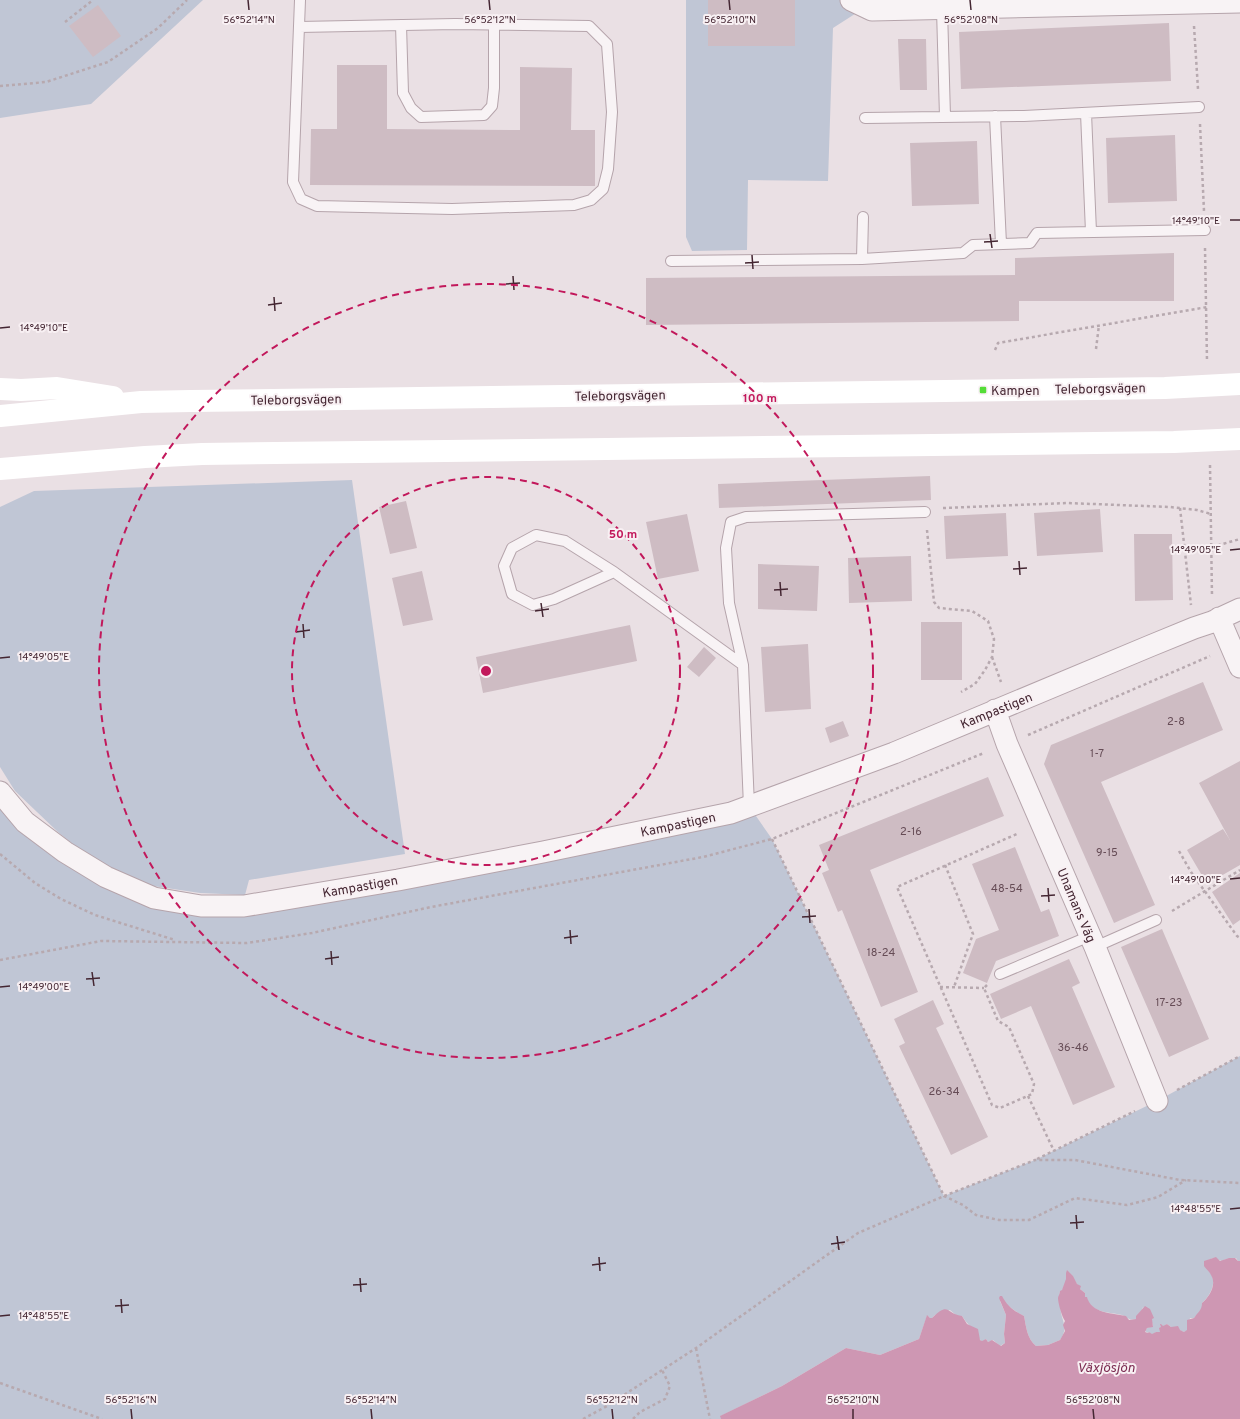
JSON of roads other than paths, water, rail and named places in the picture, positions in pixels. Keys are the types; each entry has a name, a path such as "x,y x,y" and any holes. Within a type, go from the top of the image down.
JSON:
{"main road":[{"name":"Teleborgsvägen","path":"0,416 141,402 215,400 1149,388 1240,384"},
{"path":"0,389 21,390 57,388 141,402"},
{"path":"0,483 9,468 145,457 209,454 1174,442 1240,439"}],"street":[{"path":"851,0 872,10 1240,2"},
{"name":"Kampastigen","path":"0,792 25,822 65,852 106,877 154,898 201,906 244,906 398,880 543,852 724,814 894,753 1240,609"},
{"path":"1208,623 1240,667"},
{"name":"Unamans Väg","path":"995,710 1007,744 1092,941 1157,1101"}],"lane":[{"path":"299,27 401,25 589,26 607,44 612,112 608,169 603,189 591,200 574,205 452,210 317,206 301,199 293,182 300,0"},
{"path":"942,9 945,117"},
{"path":"401,25 403,93 411,108 421,117 484,115 492,106 494,88 494,25"},
{"path":"865,118 995,116 1199,107"},
{"path":"1086,113 1091,232"},
{"path":"995,116 1001,244"},
{"path":"862,259 863,217"},
{"path":"671,261 862,259 963,253 973,245 1030,243 1037,233 1205,230"},
{"path":"749,806 743,665 728,603 726,548 731,522 746,518 925,512"},
{"path":"614,572 554,600 533,605 512,594 504,566 512,548 536,535 565,541 614,572 743,665"},
{"path":"1000,974 1156,920"}],"water":[{"name":"Växjösjön","path":"1216,1257 1220,1261 1235,1258 1240,1261 1240,1419 721,1419 720,1416 782,1386 846,1348 880,1355 919,1339 927,1315 932,1318 945,1309 962,1316 967,1324 978,1329 980,1340 982,1341 986,1339 988,1342 992,1340 1001,1346 1005,1343 1004,1334 1006,1315 999,1298 1000,1296 1002,1296 1011,1308 1024,1316 1029,1336 1036,1346 1048,1345 1060,1340 1065,1331 1063,1325 1065,1321 1060,1310 1058,1298 1066,1279 1067,1270 1073,1276 1077,1284 1081,1286 1080,1289 1085,1293 1085,1297 1087,1297 1089,1302 1097,1309 1108,1313 1126,1316 1129,1320 1136,1319 1136,1316 1145,1306 1150,1309 1154,1318 1152,1319 1153,1327 1147,1328 1145,1332 1152,1334 1160,1332 1160,1324 1163,1326 1167,1324 1171,1327 1178,1326 1180,1330 1184,1332 1187,1330 1187,1320 1194,1318 1201,1309 1202,1303 1209,1295 1212,1288 1213,1280 1204,1266 1204,1261"}],"place":[{"name":"Kampen","path":"983,390"}]}
